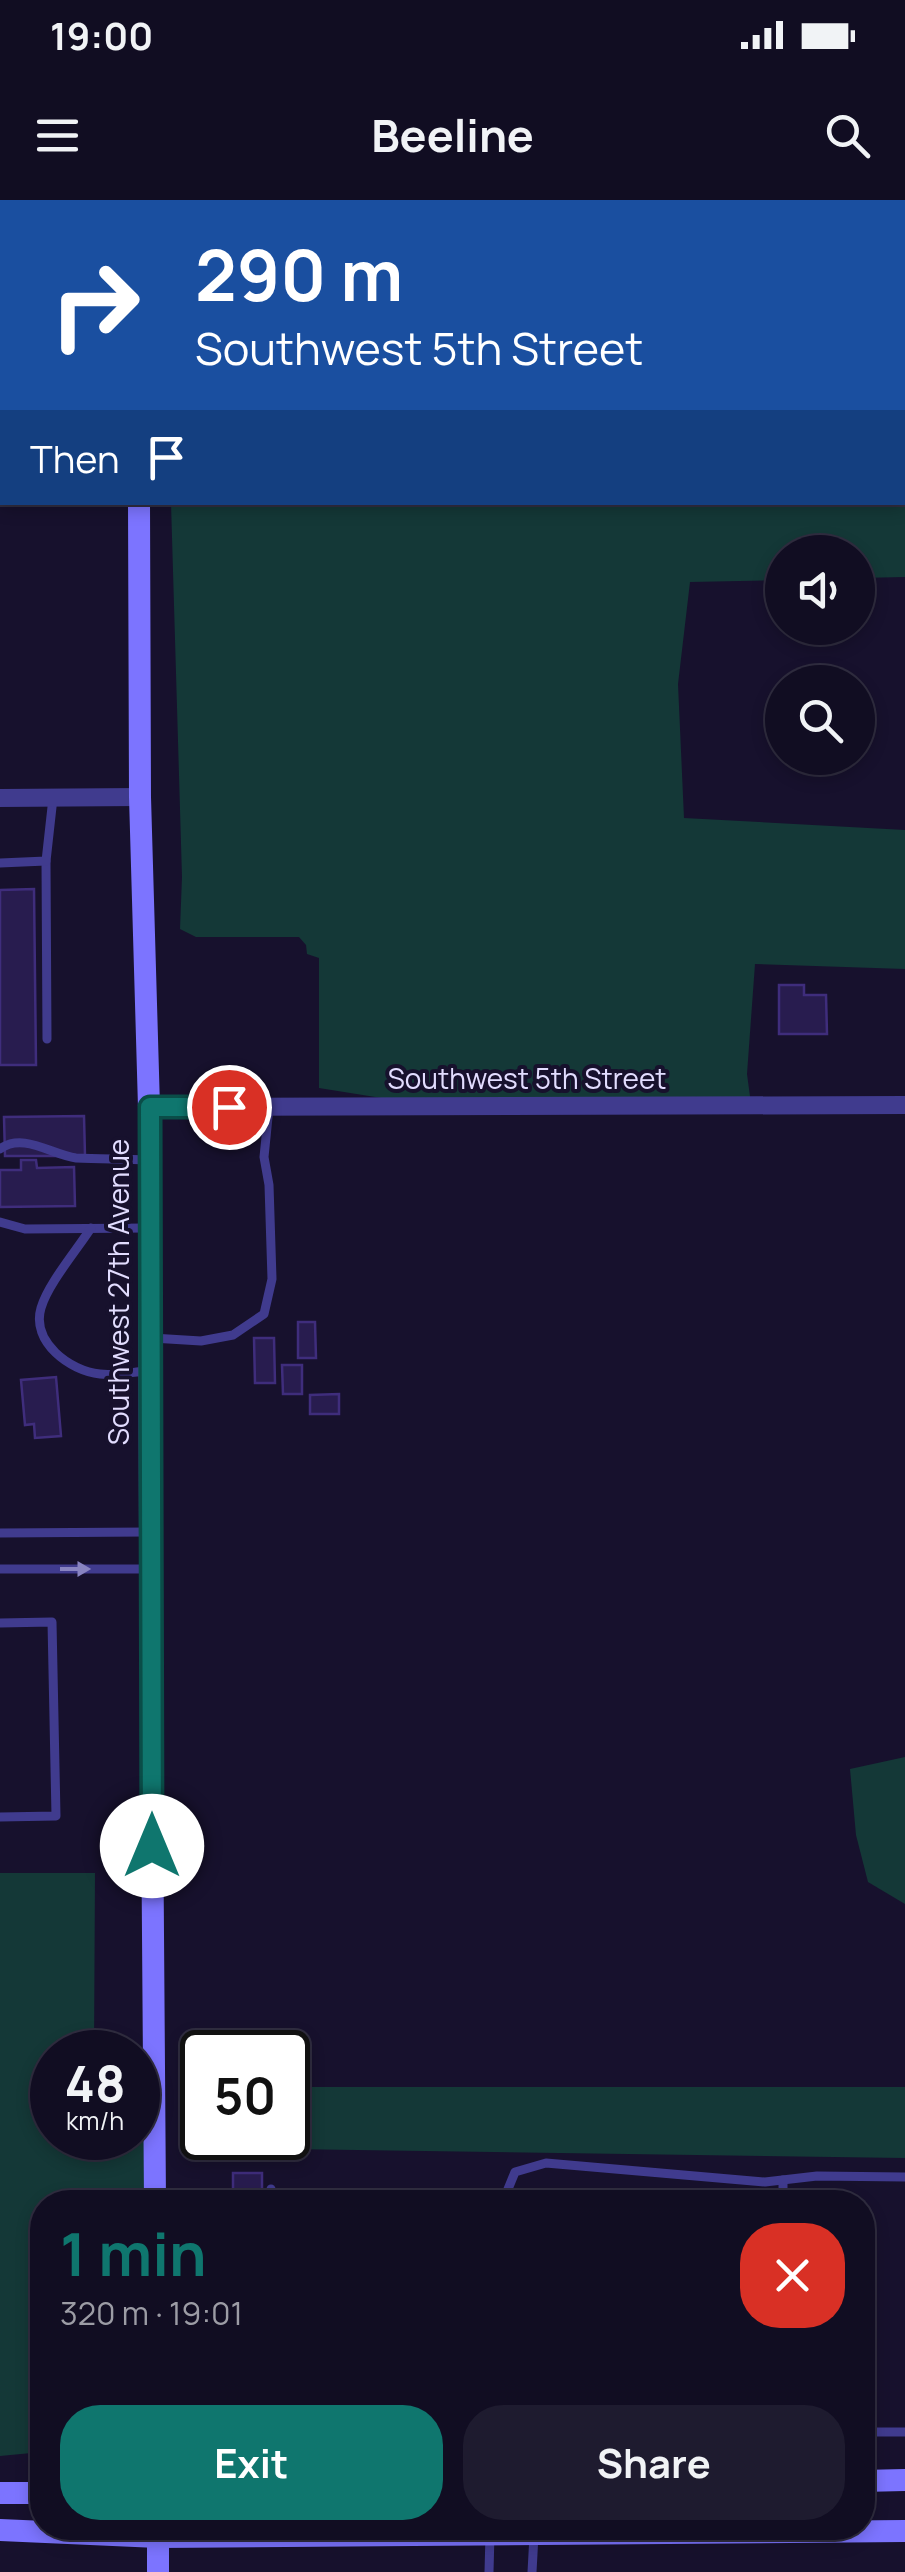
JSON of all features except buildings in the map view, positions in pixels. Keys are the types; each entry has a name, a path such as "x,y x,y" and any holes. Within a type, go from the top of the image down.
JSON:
{"main road":[{"name":"Southwest 27th Avenue","path":"139,505 140,797 150,1107 155,2190"},
{"path":"875,2481 905,2480"},
{"path":"0,2493 30,2494"},
{"path":"0,2530 30,2530"},
{"path":"875,2531 905,2531"},
{"path":"158,2540 158,2572"}],"street":[{"path":"0,798 140,797"},
{"name":"Southwest 5th Street","path":"150,1107 905,1105"}],"lane":[{"path":"48,1038 46,860 53,798"},
{"path":"0,862 46,860"},
{"path":"150,1338 200,1342 233,1334 264,1314 272,1279 269,1185 264,1156 269,1107"},
{"path":"0,1148 8,1143 33,1144 71,1157 149,1160"},
{"path":"0,1222 25,1229 150,1228"},
{"path":"91,1228 50,1288 40,1309 38,1330 51,1349 80,1370 104,1375 149,1370"},
{"path":"0,1533 150,1532"},
{"path":"0,1569 150,1570"},
{"path":"0,1623 52,1622 56,1816 0,1818"},
{"path":"508,2190 515,2172 546,2163 729,2180 905,2177"},
{"path":"783,2180 783,2190"},
{"path":"875,2432 905,2432"},
{"path":"489,2572 491,2540"},
{"path":"532,2540 532,2572"}],"green space":[{"path":"171,505 905,505 905,577 875,578 875,535 765,535 765,580 690,582 678,684 684,818 905,830 905,969 755,964 747,1074 751,1104 419,1104 319,1088 319,958 307,954 299,937 196,937 180,929 182,877"},
{"path":"905,1757 905,1904 868,1882 856,1835 850,1769"},
{"path":"0,1873 95,1873 94,2030 30,2030 30,2160 145,2160 145,2190 30,2190 30,2453 0,2456"},
{"path":"310,2087 905,2087 905,2158 310,2149"}],"route":[{"path":"152,1846 150,1107 229,1107"}]}
